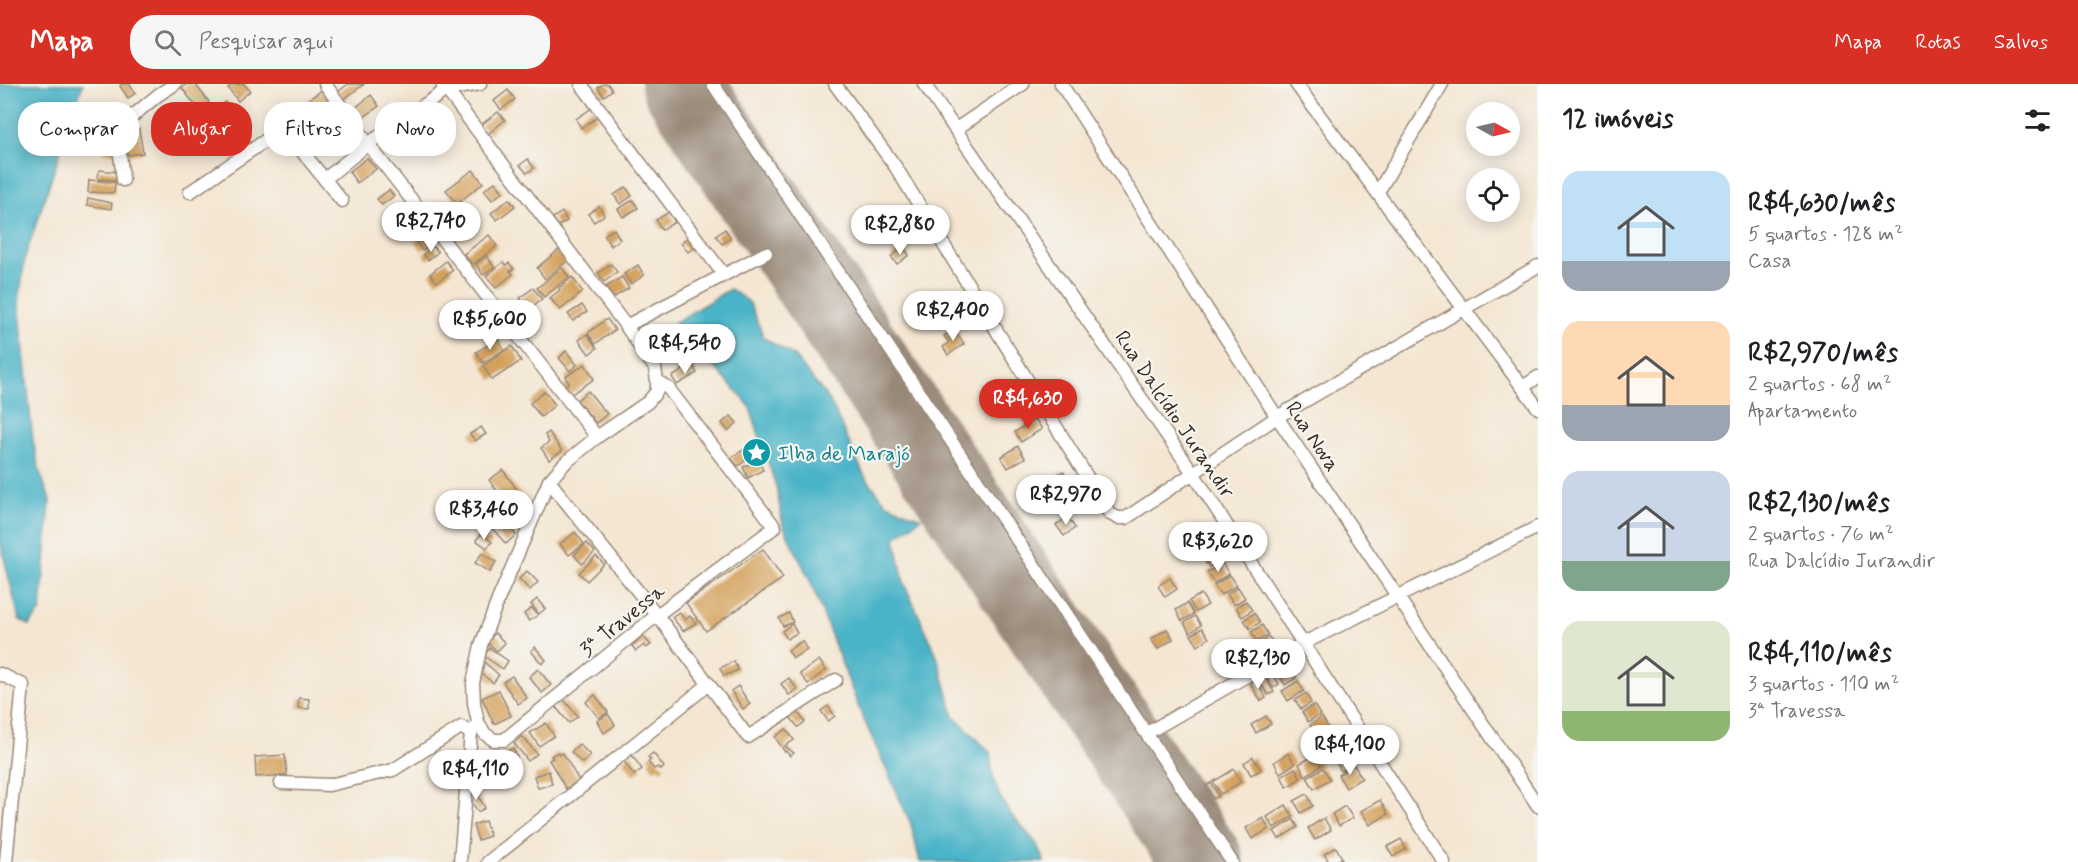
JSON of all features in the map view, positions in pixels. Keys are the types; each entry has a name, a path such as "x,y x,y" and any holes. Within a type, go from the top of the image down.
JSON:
{"street":[{"path":"123,180 117,129 159,94 175,84"},
{"path":"325,84 368,144 597,437"},
{"path":"325,179 444,87 480,84"},
{"path":"581,84 724,275"},
{"path":"713,84 1232,862"},
{"path":"835,84 895,166 1110,514 1118,518 1126,518 1277,417 1538,266"},
{"name":"Rua Dalcídio Jurandir","path":"924,84 1193,473 1444,862"},
{"path":"956,129 1023,84"},
{"name":"Rua Nova","path":"1061,84 1277,417 1538,806"},
{"path":"1296,84 1538,408"},
{"path":"1378,192 1442,84"},
{"path":"444,87 656,368 657,386 648,402 597,437 565,463 549,481 498,600 481,645 473,683 478,722 471,733 460,862"},
{"path":"190,192 278,132 293,140 342,201"},
{"path":"626,326 766,253"},
{"path":"1523,387 1538,377"},
{"name":"3ª Travessa","path":"478,722 485,734 494,740 504,740 657,615 775,527 669,388 657,386"},
{"path":"549,481 657,615 748,737 836,680"},
{"path":"1147,733 1302,644 1538,527"},
{"path":"0,674 22,685 6,862"},
{"path":"488,862 709,684"},
{"path":"281,783 329,785 393,770 461,727 471,733"}],"water":[{"path":"0,84 83,84 77,102 18,102 18,156 59,156 25,257 19,303 33,441 40,472 50,500 41,611 29,625 19,619 0,542"},
{"path":"730,289 749,302 764,338 794,356 830,401 865,477 887,504 921,518 895,538 904,583 936,653 954,716 990,752 999,795 1012,816 1038,847 1044,862 920,862 911,824 860,711 811,583 783,525 776,486 749,405 674,323"}],"building":[{"path":"129,84 136,93 128,98 120,86"},
{"path":"187,84 195,84 209,102 193,102 182,88"},
{"path":"233,84 244,84 250,91 238,101 228,88"},
{"path":"348,84 364,84 344,99 338,92"},
{"path":"603,84 608,84 612,90 604,96 598,88"},
{"path":"322,90 330,99 326,102 310,102 308,100"},
{"path":"508,90 515,99 501,110 494,101"},
{"path":"371,95 376,102 375,109 363,118 363,102"},
{"path":"592,108 598,117 581,128 576,119"},
{"path":"498,112 505,120 488,134 481,125"},
{"path":"139,129 143,153 139,154"},
{"path":"367,158 376,169 357,183 349,172"},
{"path":"528,159 534,168 527,173 520,165"},
{"path":"99,170 117,172 117,180 98,179"},
{"path":"473,170 483,183 457,204 446,190"},
{"path":"89,180 115,182 114,193 88,192"},
{"path":"495,182 503,192 492,200 484,190"},
{"path":"626,187 632,196 620,204 614,195"},
{"path":"389,190 394,196 382,205 377,199"},
{"path":"88,198 112,203 111,209 87,205"},
{"path":"509,199 515,206 497,220 491,213"},
{"path":"633,200 638,208 623,217 618,209"},
{"path":"599,206 604,215 594,222 588,214"},
{"path":"562,212 567,221 558,226 553,218"},
{"path":"669,212 675,222 662,230 656,220"},
{"path":"614,229 620,239 611,246 604,235"},
{"path":"725,229 731,238 722,244 716,236"},
{"path":"424,234 431,244 422,251 415,241"},
{"path":"489,235 497,246 472,265 464,254"},
{"path":"689,236 697,245 688,252 681,243"},
{"path":"433,246 438,252 428,260 423,254"},
{"path":"903,247 909,255 897,264 891,257"},
{"path":"561,248 570,259 545,279 537,268"},
{"path":"487,256 494,267 483,275 476,264"},
{"path":"446,261 453,270 437,282 430,274"},
{"path":"503,262 506,265 509,263 514,269 510,271 513,274 496,288 486,276"},
{"path":"611,264 617,272 604,282 598,273"},
{"path":"638,265 644,275 631,284 624,274"},
{"path":"562,268 569,277 544,297 537,288"},
{"path":"572,277 583,292 560,310 550,298"},
{"path":"622,277 629,288 613,298 606,287"},
{"path":"533,288 542,299 529,309 520,298"},
{"path":"482,302 489,311 464,331 457,322"},
{"path":"946,302 954,314 940,323 932,311"},
{"path":"582,305 587,312 573,321 568,314"},
{"path":"607,319 615,330 595,344 588,333"},
{"path":"954,329 964,344 948,355 943,347 949,343 944,336"},
{"path":"587,334 597,348 589,354 579,340"},
{"path":"498,339 504,350 483,363 476,352"},
{"path":"512,346 521,361 492,380 483,366"},
{"path":"566,351 577,365 570,371 559,358"},
{"path":"585,364 594,379 567,397 562,388 569,383 565,377"},
{"path":"692,364 697,373 677,385 672,377"},
{"path":"545,391 555,405 541,417 530,403"},
{"path":"588,391 607,414 596,423 577,400"},
{"path":"731,416 737,423 728,431 722,423"},
{"path":"1035,419 1042,429 1021,442 1015,432"},
{"path":"481,427 486,434 475,441 470,434"},
{"path":"549,432 562,451 549,460 541,448 549,442 545,435"},
{"path":"1018,446 1025,458 1008,468 1001,457"},
{"path":"743,450 749,458 738,466 731,458"},
{"path":"758,460 763,470 748,478 743,467"},
{"path":"503,470 521,495 507,505 489,480"},
{"path":"1063,471 1069,481 1056,489 1049,480"},
{"path":"1065,489 1071,499 1064,504 1057,493"},
{"path":"1068,517 1075,528 1064,536 1056,525"},
{"path":"500,518 516,535 506,544 491,527"},
{"path":"575,532 584,544 569,555 560,544"},
{"path":"481,534 492,542 487,548 476,540"},
{"path":"587,543 595,552 582,564 574,555"},
{"path":"763,549 783,578 706,631 686,603"},
{"path":"1214,550 1220,560 1209,567 1203,557"},
{"path":"482,553 496,562 490,572 475,563"},
{"path":"596,556 604,564 587,581 579,573"},
{"path":"1222,563 1229,574 1214,583 1207,572"},
{"path":"527,571 538,582 530,590 519,579"},
{"path":"1230,575 1237,585 1221,595 1214,585"},
{"path":"1170,578 1177,589 1165,597 1158,586"},
{"path":"1238,587 1245,598 1234,605 1227,594"},
{"path":"1201,594 1208,605 1196,612 1189,601"},
{"path":"537,599 545,609 539,614 531,604"},
{"path":"1246,601 1252,610 1242,617 1236,607"},
{"path":"1187,603 1194,614 1182,621 1176,610"},
{"path":"532,608 538,615 529,621 524,614"},
{"path":"679,612 685,620 690,616 696,623 683,631 672,617"},
{"path":"789,613 793,622 783,626 779,618"},
{"path":"1254,613 1260,622 1250,629 1244,620"},
{"path":"1195,616 1201,625 1190,633 1184,623"},
{"path":"792,624 797,633 787,639 782,631"},
{"path":"1262,625 1268,635 1257,642 1251,632"},
{"path":"1202,628 1209,638 1198,646 1191,635"},
{"path":"1167,629 1173,639 1158,649 1151,639"},
{"path":"495,633 505,643 497,651 487,642"},
{"path":"643,636 651,645 646,648 644,645 636,651 632,646"},
{"path":"1269,637 1277,648 1266,655 1259,644"},
{"path":"802,641 807,650 793,658 788,650"},
{"path":"535,647 546,660 542,664 531,651"},
{"path":"490,648 508,661 503,669 484,656"},
{"path":"819,660 826,670 808,684 800,674"},
{"path":"734,661 738,670 724,676 720,668"},
{"path":"484,662 499,675 493,683 477,670"},
{"path":"1290,668 1296,678 1285,685 1279,675"},
{"path":"538,669 551,685 542,693 529,677"},
{"path":"1271,671 1279,684 1273,688 1265,675"},
{"path":"1264,675 1274,692 1268,695 1258,679"},
{"path":"512,676 527,698 518,704 503,682"},
{"path":"789,678 797,689 789,695 781,684"},
{"path":"1256,680 1266,698 1261,701 1250,683"},
{"path":"1298,681 1304,691 1288,701 1282,691"},
{"path":"738,686 750,704 743,709 731,691"},
{"path":"499,690 511,716 494,724 482,698"},
{"path":"1306,693 1311,703 1301,709 1295,700"},
{"path":"595,695 608,712 599,718 586,702"},
{"path":"299,698 309,699 309,709 298,708"},
{"path":"563,699 578,716 569,723 555,706"},
{"path":"1314,705 1320,715 1308,722 1302,712"},
{"path":"828,706 835,716 828,721 821,711"},
{"path":"797,711 805,722 798,727 790,717"},
{"path":"608,714 615,725 604,733 597,721"},
{"path":"1266,716 1271,724 1256,733 1251,725"},
{"path":"1322,717 1328,727 1316,735 1310,725"},
{"path":"546,723 554,736 539,746 530,733"},
{"path":"786,729 794,740 785,746 794,753 790,756 775,737"},
{"path":"1330,729 1337,741 1324,749 1317,737"},
{"path":"522,736 537,754 528,761 514,743"},
{"path":"579,744 590,755 582,763 571,752"},
{"path":"513,748 517,757 506,762 502,753"},
{"path":"558,752 559,755 563,753 579,781 566,789 549,760"},
{"path":"653,753 664,767 661,770 658,767 654,769 648,762 651,760 648,757"},
{"path":"1288,753 1295,764 1280,773 1274,762"},
{"path":"631,754 642,769 634,775 623,760"},
{"path":"1346,754 1352,765 1341,771 1335,760"},
{"path":"285,755 287,775 256,777 255,757"},
{"path":"1315,755 1321,766 1305,776 1299,764"},
{"path":"1253,757 1261,770 1251,775 1244,763"},
{"path":"1354,765 1362,778 1346,788 1338,775"},
{"path":"1295,768 1301,778 1287,787 1281,776"},
{"path":"1323,768 1330,779 1314,789 1307,777"},
{"path":"1234,769 1241,782 1221,794 1213,782"},
{"path":"549,771 552,784 538,788 534,776"},
{"path":"1211,783 1219,796 1213,799 1206,786"},
{"path":"475,790 485,808 478,812 467,794"},
{"path":"1307,794 1313,806 1301,813 1294,801"},
{"path":"1380,800 1388,814 1370,825 1361,811"},
{"path":"1286,805 1293,816 1274,828 1267,817"},
{"path":"1345,806 1353,818 1339,826 1332,814"},
{"path":"1263,818 1269,829 1252,839 1246,828"},
{"path":"1324,818 1331,830 1315,840 1308,828"},
{"path":"1293,819 1298,827 1279,839 1274,831"},
{"path":"485,821 490,836 478,840 473,825"},
{"path":"1401,839 1406,849 1393,857 1387,847"},
{"path":"1336,847 1342,858 1329,862 1324,854"}],"runway":[{"path":"682,84 1203,862"}],"place":[{"name":"Ilha de Marajó","path":"757,453"}]}
